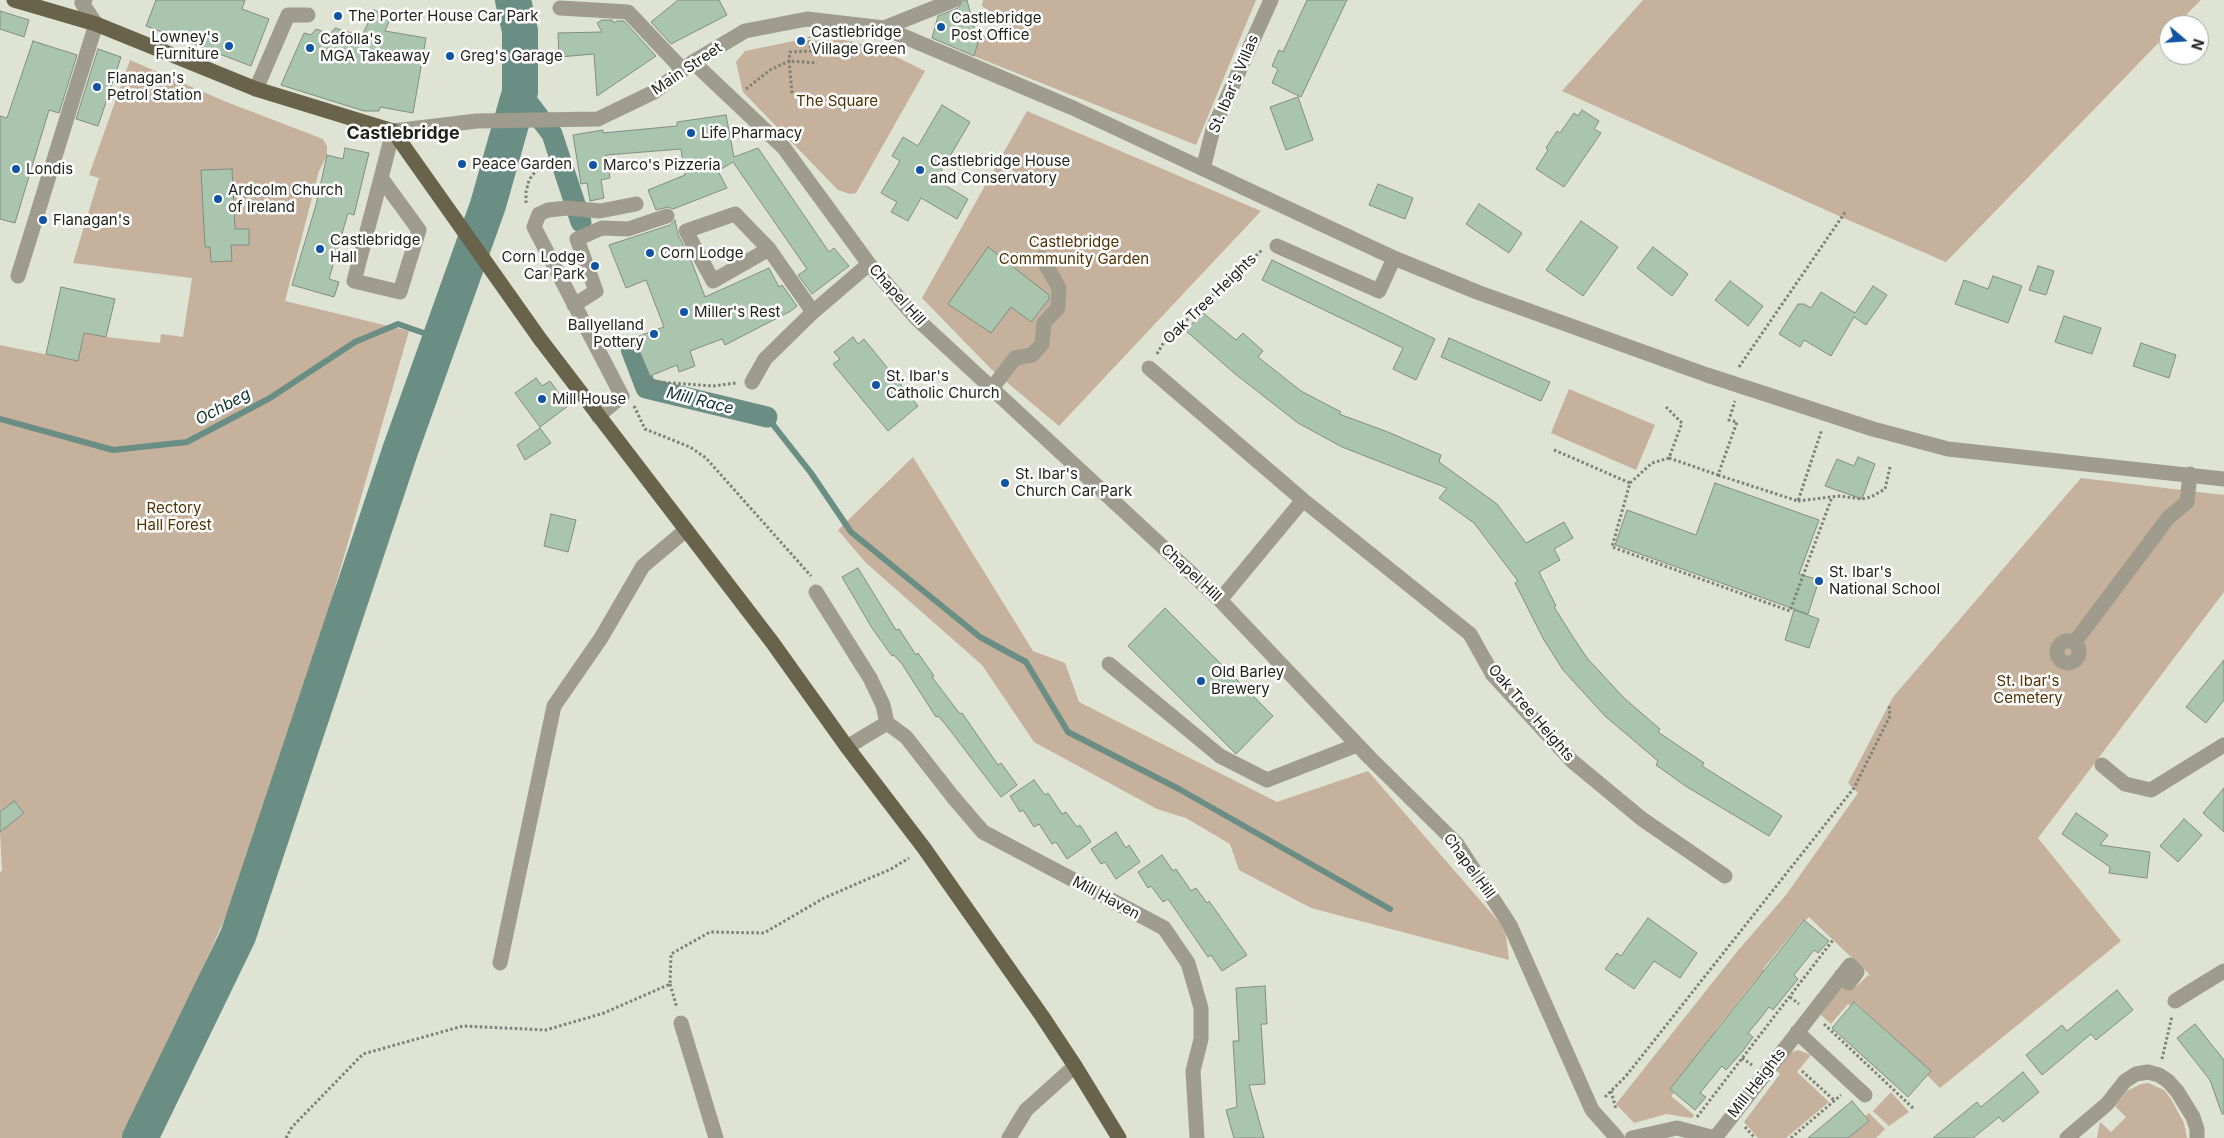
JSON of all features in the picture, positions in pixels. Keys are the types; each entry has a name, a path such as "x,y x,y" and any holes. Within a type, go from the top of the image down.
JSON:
{"main road":[{"path":"14,0 96,24 256,89 393,131 488,266 598,416 772,642 847,747 924,848 1075,1066 1119,1138"}],"street":[{"path":"18,276 96,24 82,3 85,0"},
{"name":"Main Street","path":"393,131 477,121 598,119 654,92 688,66 746,32 807,19 884,28 954,0"},
{"name":"St. Ibar's Villas","path":"1203,169 1213,129 1271,0"},
{"name":"Chapel Hill","path":"560,8 628,12 688,66 733,100 784,148 869,264 916,319 1220,600 1357,744 1457,844 1510,925 1592,1110 1617,1138"},
{"path":"256,89 288,15 308,16"},
{"path":"884,28 1073,108 1394,258 1477,292 1734,384 1873,429 1948,449 2224,478"},
{"path":"381,178 419,230 400,292 354,281 393,131"},
{"path":"598,416 624,394 574,305 534,227 539,214 548,210 582,210 636,204"},
{"path":"769,249 713,281 686,232 735,214 769,249 813,312"},
{"path":"574,305 596,291 577,238 602,228 628,229 667,216"},
{"path":"1277,246 1379,291 1394,258"},
{"path":"992,388 1015,358 1032,355 1042,344 1044,323 1058,308 1059,288 1042,258"},
{"path":"752,382 765,360 813,312 869,264"},
{"name":"Oak Tree Heights","path":"1149,368 1303,500 1470,634 1493,676 1572,761 1642,820 1725,876"},
{"path":"2074,643 2168,518 2187,502 2190,474"},
{"path":"1220,600 1303,500"},
{"path":"500,963 554,706 601,638 643,566 686,530"},
{"path":"816,592 870,678 882,705 887,723 847,747"},
{"path":"1110,664 1220,756 1267,780 1357,744"},
{"name":"Mill Haven","path":"887,723 906,737 983,832 1164,928 1188,963 1201,1008 1201,1039 1193,1071 1197,1138"},
{"path":"2102,765 2125,784 2151,790 2224,746"},
{"path":"2175,1002 2224,971"},
{"name":"Mill Heights","path":"1632,1138 1678,1128 1715,1138 1841,976"},
{"path":"682,1023 716,1138"},
{"name":"Mill Heights","path":"1797,1032 1865,1095"},
{"path":"1009,1138 1026,1110 1075,1066"},
{"path":"2067,1138 2107,1104 2125,1081 2136,1074 2148,1072 2159,1075 2177,1091 2193,1117 2198,1138"}],"path":[{"path":"792,93 790,52 811,51 807,19"},
{"path":"733,100 770,70 789,61 817,63"},
{"path":"534,227 526,211 526,192 530,180 543,164 551,160 570,157"},
{"path":"1718,474 1737,422 1729,420 1734,384 1846,211"},
{"name":"Oak Tree Heights","path":"1149,368 1165,340 1260,251 1277,246"},
{"path":"752,382 713,386 645,381 624,394 645,429 690,447 706,458 766,524 800,567 822,587 816,592"},
{"path":"1666,407 1682,423 1669,458"},
{"path":"1798,501 1827,414"},
{"path":"1554,450 1630,483"},
{"path":"1832,496 1790,611 1616,550 1612,544 1630,483 1652,463 1669,458 1798,501 1832,496 1856,500 1871,496 1885,489 1890,467"},
{"path":"1592,1110 1626,1076 1854,788 1890,716 1889,705"},
{"path":"682,1023 670,984 671,954 710,932 764,933 824,898 891,869 924,848"},
{"path":"1693,1122 1834,940"},
{"path":"286,1138 292,1127 363,1054 463,1026 546,1030 604,1013 670,984"},
{"path":"2162,1059 2175,1002"},
{"path":"1818,1018 1914,1109"},
{"path":"1802,1071 1835,1101"},
{"path":"1611,1090 1614,1106 1620,1113"},
{"path":"1791,1138 1847,1090"}],"green space":[{"path":"983,0 1256,0 1196,145 974,56 980,36 999,37 1000,18 982,6"},
{"path":"1643,0 2201,0 2186,15 2159,15 2159,42 1946,262 1839,216 1562,91"},
{"name":"The Square","path":"844,40 878,48 925,71 856,193 850,194 838,190 743,92 736,62 745,51 794,41"},
{"name":"Rectory Hall Forest","path":"130,60 224,101 323,139 327,146 327,155 319,171 285,301 409,331 325,622 248,867 126,1138 0,1138 0,872 2,871 0,832 24,813 14,801 0,812 0,345 78,361 84,333 160,343 161,334 183,337 192,278 73,263 99,178 89,175"},
{"name":"Castlebridge Commmunity Garden","path":"1027,111 1261,211 1059,426 991,369 922,298"},
{"path":"1569,389 1655,425 1636,470 1551,433"},
{"path":"913,457 1033,651 1065,663 1079,702 1277,802 1368,771 1505,929 1509,960 1311,908 1239,870 1230,844 1186,818 1157,809 1034,742 982,665 865,562 838,530"},
{"name":"St. Ibar's Cemetery","path":"2081,478 2224,495 2224,592 2038,838 2121,941 1940,1088 1927,1075 1930,1071 1855,1002 1851,1006 1848,1004 1831,1024 1820,1014 1841,986 1855,988 1868,975 1871,976 1809,917 1805,921 1803,920 1763,969 1766,973 1760,980 1757,978 1715,1031 1719,1034 1710,1038 1670,1089 1674,1093 1671,1096 1694,1115 1692,1118 1666,1114 1634,1123 1616,1104 1736,953 1786,895 1858,793 1848,783 1893,697"},
{"path":"1798,1050 1811,1055 1797,1072 1829,1102 1786,1138 1758,1138 1744,1122 1780,1074 1776,1070 1788,1053"},
{"path":"2148,1083 2164,1090 2171,1099 2184,1123 2187,1138 2097,1138 2100,1122 2111,1132 2126,1117 2115,1106 2127,1091 2141,1084"},
{"path":"1891,1092 1909,1112 1889,1126 1873,1111"},
{"path":"1869,1113 1885,1129 1876,1138 1848,1138 1869,1121 1865,1116"}],"building":[{"name":"Lowney's Furniture","path":"156,0 245,0 242,9 269,19 251,66 146,26"},
{"path":"678,0 719,0 727,15 671,44 651,22"},
{"path":"963,0 967,0 976,35 980,36 974,56 932,38 938,16 958,8"},
{"path":"1307,0 1347,0 1301,97 1272,83 1278,69 1272,66 1279,50 1283,52"},
{"path":"374,10 391,17 385,31 426,38 413,113 380,107 379,111 364,111 281,85 304,33 311,35 316,29 330,34 335,28 362,36"},
{"path":"0,11 29,20 24,37 0,29"},
{"path":"602,20 612,20 614,23 624,21 656,56 597,96 594,54 559,57 558,33 602,32 597,23"},
{"name":"Londis","path":"33,41 77,55 59,113 49,110 15,223 0,219 0,116 7,118"},
{"name":"Flanagan's Petrol Station","path":"98,49 121,57 98,126 76,119"},
{"path":"1298,97 1313,140 1286,150 1270,107"},
{"path":"942,105 970,122 936,180 968,199 957,219 921,198 908,221 891,212 897,202 881,193 900,161 892,156 903,137 918,146"},
{"path":"1582,110 1599,121 1594,129 1601,133 1564,187 1536,169 1557,131 1560,133 1574,113 1578,116"},
{"path":"726,115 734,157 758,148 829,252 834,248 849,266 812,294 798,275 807,269 733,162 718,171 727,188 673,209 668,207 656,210 648,190 685,175 681,149 606,155 610,178 601,180 604,198 590,201 587,183 581,184 573,135 603,130 603,133 677,126 677,122"},
{"path":"345,148 369,153 354,215 348,213 329,279 339,282 334,297 292,285 316,205 327,155 343,159"},
{"name":"Ardcolm Church of Ireland","path":"232,169 235,229 249,229 249,245 231,245 232,261 211,262 210,247 205,247 201,170"},
{"path":"1378,184 1413,198 1405,219 1369,205"},
{"path":"1479,204 1522,233 1509,253 1466,224"},
{"path":"675,220 678,235 689,255 705,297 769,268 779,287 782,285 797,306 725,345 722,339 690,351 695,366 679,372 677,365 650,376 634,338 664,327 646,280 626,288 609,245 670,225"},
{"path":"1581,221 1618,247 1583,296 1546,270"},
{"path":"988,247 1049,295 1049,299 1031,322 1011,307 991,333 948,304"},
{"path":"1653,247 1688,274 1672,296 1637,268"},
{"path":"1272,260 1435,339 1416,380 1393,369 1403,348 1262,280"},
{"path":"2038,266 2054,271 2046,295 2029,290"},
{"path":"1993,276 2022,286 2008,323 1955,304 1964,280 1988,289"},
{"path":"1730,281 1763,306 1748,326 1715,300"},
{"path":"1873,286 1887,295 1866,325 1854,317 1831,356 1804,340 1800,347 1779,334 1798,304 1804,304 1811,308 1821,292 1855,313"},
{"path":"61,287 115,299 106,337 84,333 78,361 46,354"},
{"path":"1202,312 1236,340 1243,333 1263,351 1258,357 1301,391 1341,412 1339,414 1388,432 1441,455 1439,462 1497,504 1526,543 1564,522 1573,538 1554,549 1560,560 1539,572 1556,606 1554,607 1573,637 1587,658 1624,698 1660,729 1658,732 1704,763 1702,766 1782,816 1769,836 1687,787 1656,765 1658,761 1605,716 1563,670 1544,640 1515,583 1518,581 1474,523 1439,498 1447,488 1342,447 1298,423 1234,373 1186,331"},
{"path":"2064,316 2101,328 2092,354 2055,342"},
{"name":"St. Ibar's Catholic Church","path":"853,337 858,344 864,339 918,406 888,431 833,364 840,359 834,352"},
{"path":"1449,338 1550,382 1541,401 1441,357"},
{"path":"2141,343 2176,355 2169,378 2133,366"},
{"name":"Mill House","path":"536,378 542,386 550,381 568,406 540,427 515,393"},
{"path":"540,428 551,443 525,460 517,445"},
{"path":"1858,457 1875,464 1862,499 1825,486 1837,459 1854,466"},
{"name":"St. Ibar's National School","path":"1715,483 1819,520 1799,574 1819,580 1808,614 1615,545 1627,510 1696,535"},
{"path":"551,514 576,520 568,552 544,546"},
{"path":"858,568 896,630 899,629 916,655 918,653 934,676 932,677 960,714 962,713 998,765 1001,763 1017,785 1001,797 946,725 938,716 936,717 902,664 894,655 892,656 872,628 842,577"},
{"name":"Old Barley Brewery","path":"1165,608 1273,716 1236,754 1128,646"},
{"path":"1794,610 1819,619 1809,648 1785,640"},
{"path":"2224,660 2224,700 2206,723 2186,707"},
{"path":"1034,780 1045,795 1048,793 1062,814 1066,812 1077,827 1080,825 1091,842 1067,859 1056,842 1052,844 1039,824 1034,827 1023,810 1020,812 1010,796"},
{"path":"2224,788 2224,832 2203,813"},
{"path":"14,801 24,813 0,832 0,812"},
{"path":"2076,813 2108,835 2100,845 2150,852 2147,878 2109,873 2110,867 2062,834"},
{"path":"2184,819 2202,835 2178,862 2160,846"},
{"path":"1116,832 1126,848 1129,845 1140,862 1116,879 1105,862 1101,864 1091,849"},
{"path":"1162,855 1173,871 1176,869 1191,891 1196,888 1207,903 1209,901 1247,955 1222,971 1211,955 1208,957 1168,899 1163,902 1151,886 1148,888 1138,872"},
{"path":"1648,918 1697,953 1680,978 1654,961 1634,989 1605,969 1617,953 1621,956"},
{"path":"1804,920 1829,941 1818,953 1814,950 1794,975 1798,979 1773,1010 1769,1007 1748,1033 1753,1037 1742,1052 1726,1070 1722,1066 1700,1093 1706,1097 1695,1110 1670,1089"},
{"path":"1265,986 1267,1024 1261,1024 1265,1084 1249,1085 1264,1138 1234,1138 1226,1110 1237,1107 1233,1041 1239,1041 1236,988"},
{"path":"2117,990 2133,1010 2096,1040 2091,1034 2042,1075 2026,1055 2062,1025 2067,1031"},
{"path":"1854,1002 1931,1071 1908,1097 1832,1028"},
{"path":"2195,1024 2224,1060 2224,1114 2222,1114 2210,1080 2177,1038"},
{"path":"2023,1072 2039,1092 2003,1122 1999,1117 1973,1138 1933,1138 1977,1102 1981,1107"},
{"path":"1852,1101 1869,1121 1848,1138 1808,1138"}],"waterway":[{"path":"140,1138 238,936 400,451 488,205 520,92 520,31 513,0"},
{"path":"520,92 552,134 581,222"},
{"name":"Ochbeg","path":"0,419 113,450 187,442 270,398 355,342 398,324 441,339"},
{"name":"Mill Race","path":"631,349 646,388 767,417"},
{"path":"767,417 811,473 851,532 980,637 1026,662 1068,732 1179,789 1390,909"}],"place":[{"name":"The Porter House Car Park","path":"338,16"},
{"name":"Castlebridge Post Office","path":"941,27"},
{"name":"Castlebridge Village Green","path":"801,41"},
{"name":"Lowney's Furniture","path":"229,46"},
{"name":"Cafolla's MGA Takeaway","path":"310,48"},
{"name":"Greg's Garage","path":"450,56"},
{"name":"Flanagan's Petrol Station","path":"97,87"},
{"name":"Life Pharmacy","path":"691,133"},
{"name":"Peace Garden","path":"462,164"},
{"name":"Marco's Pizzeria","path":"593,165"},
{"name":"Londis","path":"16,169"},
{"name":"Castlebridge House and Conservatory","path":"920,170"},
{"name":"Ardcolm Church of Ireland","path":"218,199"},
{"name":"Flanagan's","path":"43,220"},
{"name":"Castlebridge Hall","path":"320,249"},
{"name":"Corn Lodge","path":"650,253"},
{"name":"Corn Lodge Car Park","path":"595,266"},
{"name":"Miller's Rest","path":"684,312"},
{"name":"Ballyelland Pottery","path":"654,334"},
{"name":"St. Ibar's Catholic Church","path":"876,385"},
{"name":"Mill House","path":"542,399"},
{"name":"St. Ibar's Church Car Park","path":"1005,483"},
{"name":"St. Ibar's National School","path":"1819,581"},
{"name":"Old Barley Brewery","path":"1201,681"}],"district":[{"name":"Castlebridge","path":"403,134"}]}
